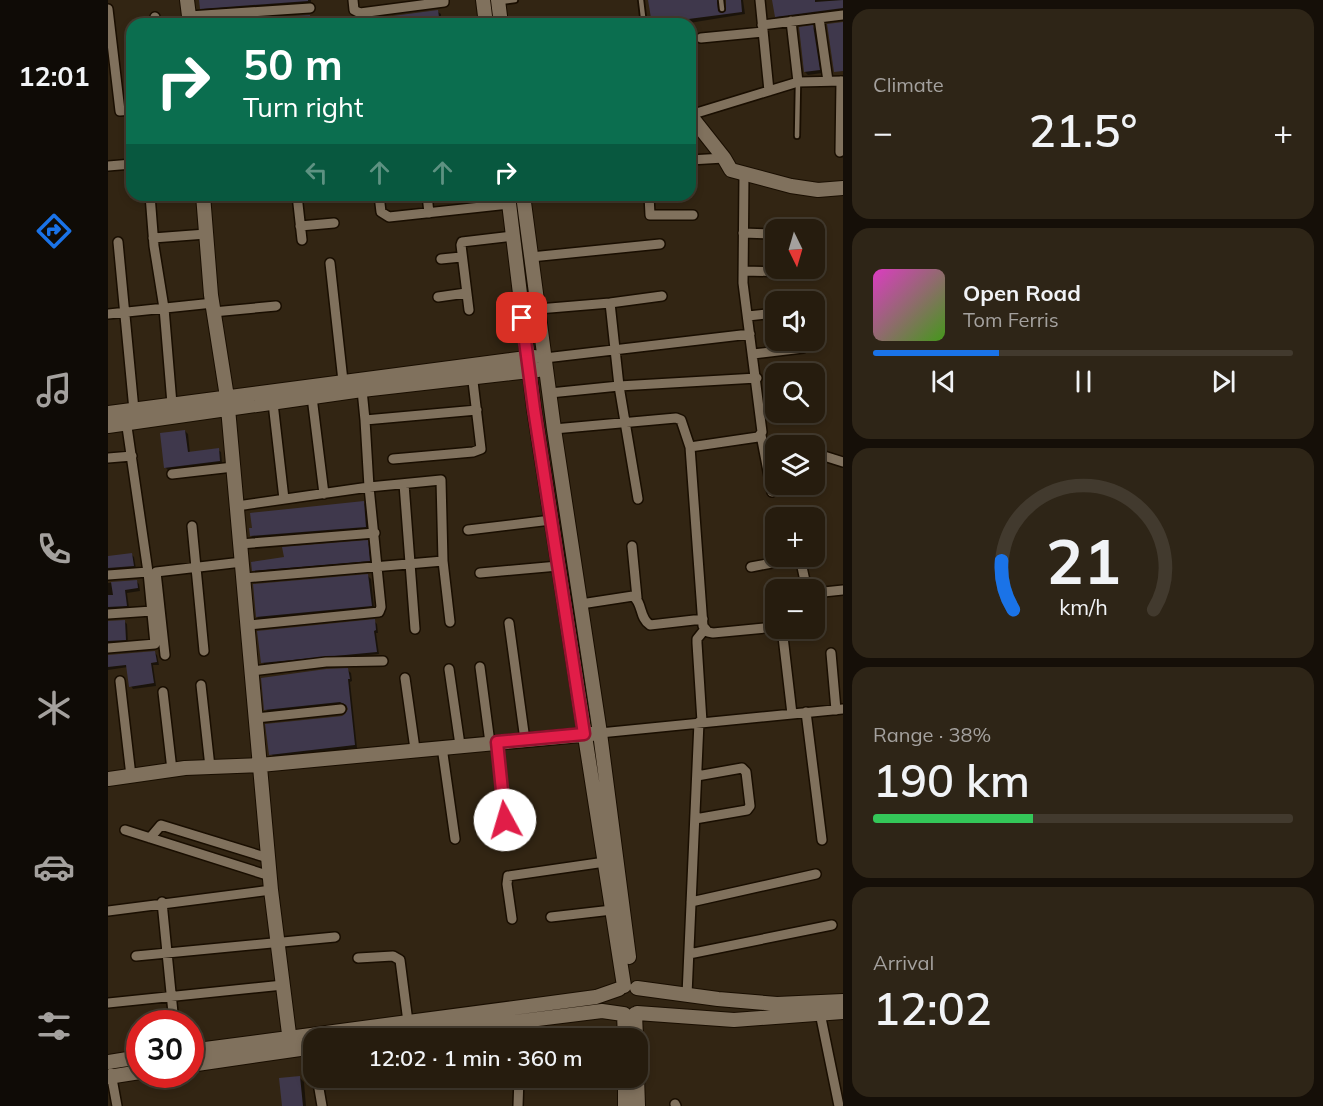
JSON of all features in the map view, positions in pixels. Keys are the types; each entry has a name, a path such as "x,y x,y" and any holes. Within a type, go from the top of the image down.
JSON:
{"street":[{"path":"187,0 189,18"},
{"path":"353,0 354,10 360,13 398,4 444,2 444,0"},
{"path":"483,0 485,18"},
{"path":"760,0 769,91"},
{"path":"498,1 500,18"},
{"path":"209,18 310,8"},
{"path":"108,9 120,111 126,110"},
{"path":"701,38 791,21 843,15"},
{"path":"819,18 828,81"},
{"path":"791,21 798,82"},
{"path":"696,113 798,82 842,81 840,152"},
{"path":"696,123 724,158 731,171 818,190 843,188"},
{"path":"696,160 724,158"},
{"path":"108,166 126,164"},
{"path":"744,174 743,271 765,456"},
{"path":"150,201 153,238 164,308 172,404"},
{"path":"203,201 213,307 227,403 268,858 291,1043"},
{"path":"298,201 302,240"},
{"path":"380,201 381,212 389,217 429,213 497,201"},
{"path":"428,201 429,213"},
{"path":"508,201 528,365 558,566 612,910 628,987"},
{"path":"524,201 554,429 600,733 628,987"},
{"path":"649,201 650,215 693,215"},
{"path":"300,226 334,223"},
{"path":"743,233 765,234"},
{"path":"153,238 206,234"},
{"path":"469,310 460,248 462,242 513,236"},
{"path":"108,648 155,644 128,415 124,312 118,242"},
{"path":"531,257 660,244"},
{"path":"441,259 461,256"},
{"path":"330,263 343,381"},
{"path":"743,271 765,271"},
{"path":"438,297 466,293"},
{"path":"538,309 662,296"},
{"path":"610,303 625,423 638,499"},
{"path":"108,314 164,308 276,306"},
{"path":"748,316 765,315"},
{"path":"108,426 128,415 172,404 273,403 616,350 750,334"},
{"path":"753,354 778,351"},
{"path":"108,413 128,415 227,403 343,381 472,372"},
{"path":"393,459 477,451 482,446 472,372"},
{"path":"550,393 620,386 757,378"},
{"path":"248,625 379,612 381,606 362,390"},
{"path":"312,397 324,494"},
{"path":"273,403 284,500"},
{"path":"365,420 477,410"},
{"path":"554,429 676,418 681,420 685,427 690,447 704,624 697,643 700,722 687,995"},
{"path":"690,447 761,435"},
{"path":"108,458 132,456"},
{"path":"825,456 843,462"},
{"path":"172,474 233,467"},
{"path":"237,506 369,487 441,480 443,561 450,622"},
{"path":"404,484 416,629"},
{"path":"468,530 551,520"},
{"path":"192,526 204,651"},
{"path":"240,544 375,533"},
{"path":"632,546 637,598 644,620 650,625 704,624 713,633 765,628"},
{"path":"752,567 798,560 805,579"},
{"path":"244,578 443,561"},
{"path":"165,655 156,572 242,562"},
{"path":"480,573 558,566"},
{"path":"108,575 148,572"},
{"path":"825,592 843,590"},
{"path":"581,604 630,596 637,598"},
{"path":"108,614 152,611"},
{"path":"509,623 525,740"},
{"path":"783,639 792,714"},
{"path":"108,779 172,770 260,765 840,710 831,653"},
{"path":"252,670 326,662 383,661"},
{"path":"480,667 494,742 507,839"},
{"path":"449,669 460,745"},
{"path":"405,678 415,749"},
{"path":"120,681 131,776"},
{"path":"201,685 210,767"},
{"path":"163,692 172,770"},
{"path":"256,718 341,709"},
{"path":"806,712 822,840"},
{"path":"442,747 455,839"},
{"path":"695,819 747,810 750,803 746,772 742,768 696,776"},
{"path":"150,838 161,825 268,858"},
{"path":"125,830 271,883"},
{"path":"512,919 508,876 605,862"},
{"path":"691,902 816,874"},
{"path":"108,911 271,883"},
{"path":"162,902 172,1010"},
{"path":"551,917 612,910"},
{"path":"689,954 832,925"},
{"path":"136,956 334,937"},
{"path":"358,958 393,956 400,960 408,1022"},
{"path":"108,1003 283,985"},
{"path":"628,987 614,998 614,1002 619,1011 630,1014"},
{"path":"627,1028 630,1014 643,1005 644,1000 640,991 628,987"},
{"path":"204,1062 291,1043 408,1022 596,997 628,987 843,1012"},
{"path":"466,1028 602,1011 715,1020 818,1008 843,1001"},
{"path":"818,1008 839,1106"},
{"path":"630,1014 634,1028"},
{"path":"204,1050 291,1043 303,1046"},
{"path":"117,1106 110,1077 109,1061 126,1059"},
{"path":"110,1077 126,1074"},
{"path":"319,1088 322,1106"},
{"path":"518,1106 519,1088"},
{"path":"625,1088 625,1106"},
{"path":"637,1088 638,1106"}],"lane":[{"path":"498,1 515,0"},
{"path":"641,0 643,16"},
{"path":"721,0 722,9"},
{"path":"797,136 798,82"}],"building":[{"path":"199,0 308,0 308,1 200,9"},
{"path":"648,0 717,0 718,11 722,13 726,10 726,0 741,0 742,12 696,18 651,18"},
{"path":"772,0 815,0 815,2 843,0 843,8 775,17"},
{"path":"438,10 439,18 378,18"},
{"path":"310,15 310,18 265,18"},
{"path":"843,22 843,71 834,72 827,24"},
{"path":"813,25 820,70 804,72 799,27"},
{"path":"185,430 188,452 219,448 220,461 164,468 160,433"},
{"path":"364,501 366,527 250,536 249,528 252,528 250,513"},
{"path":"368,540 370,561 252,571 251,562 284,557 282,547"},
{"path":"132,553 134,566 108,568 108,556"},
{"path":"368,574 372,606 256,617 253,584"},
{"path":"137,580 138,588 125,590 127,606 108,607 108,595 113,595 111,582"},
{"path":"375,619 377,652 261,663 257,631"},
{"path":"125,620 126,640 108,641 108,621"},
{"path":"155,651 157,662 151,663 154,683 129,687 126,665 108,667 108,655"},
{"path":"348,668 355,745 269,755 265,724 342,716 348,709 340,702 264,710 261,678"},
{"path":"300,1076 303,1106 282,1106 279,1078"}],"route":[{"path":"505,820 497,742 584,734 522,318"}]}
